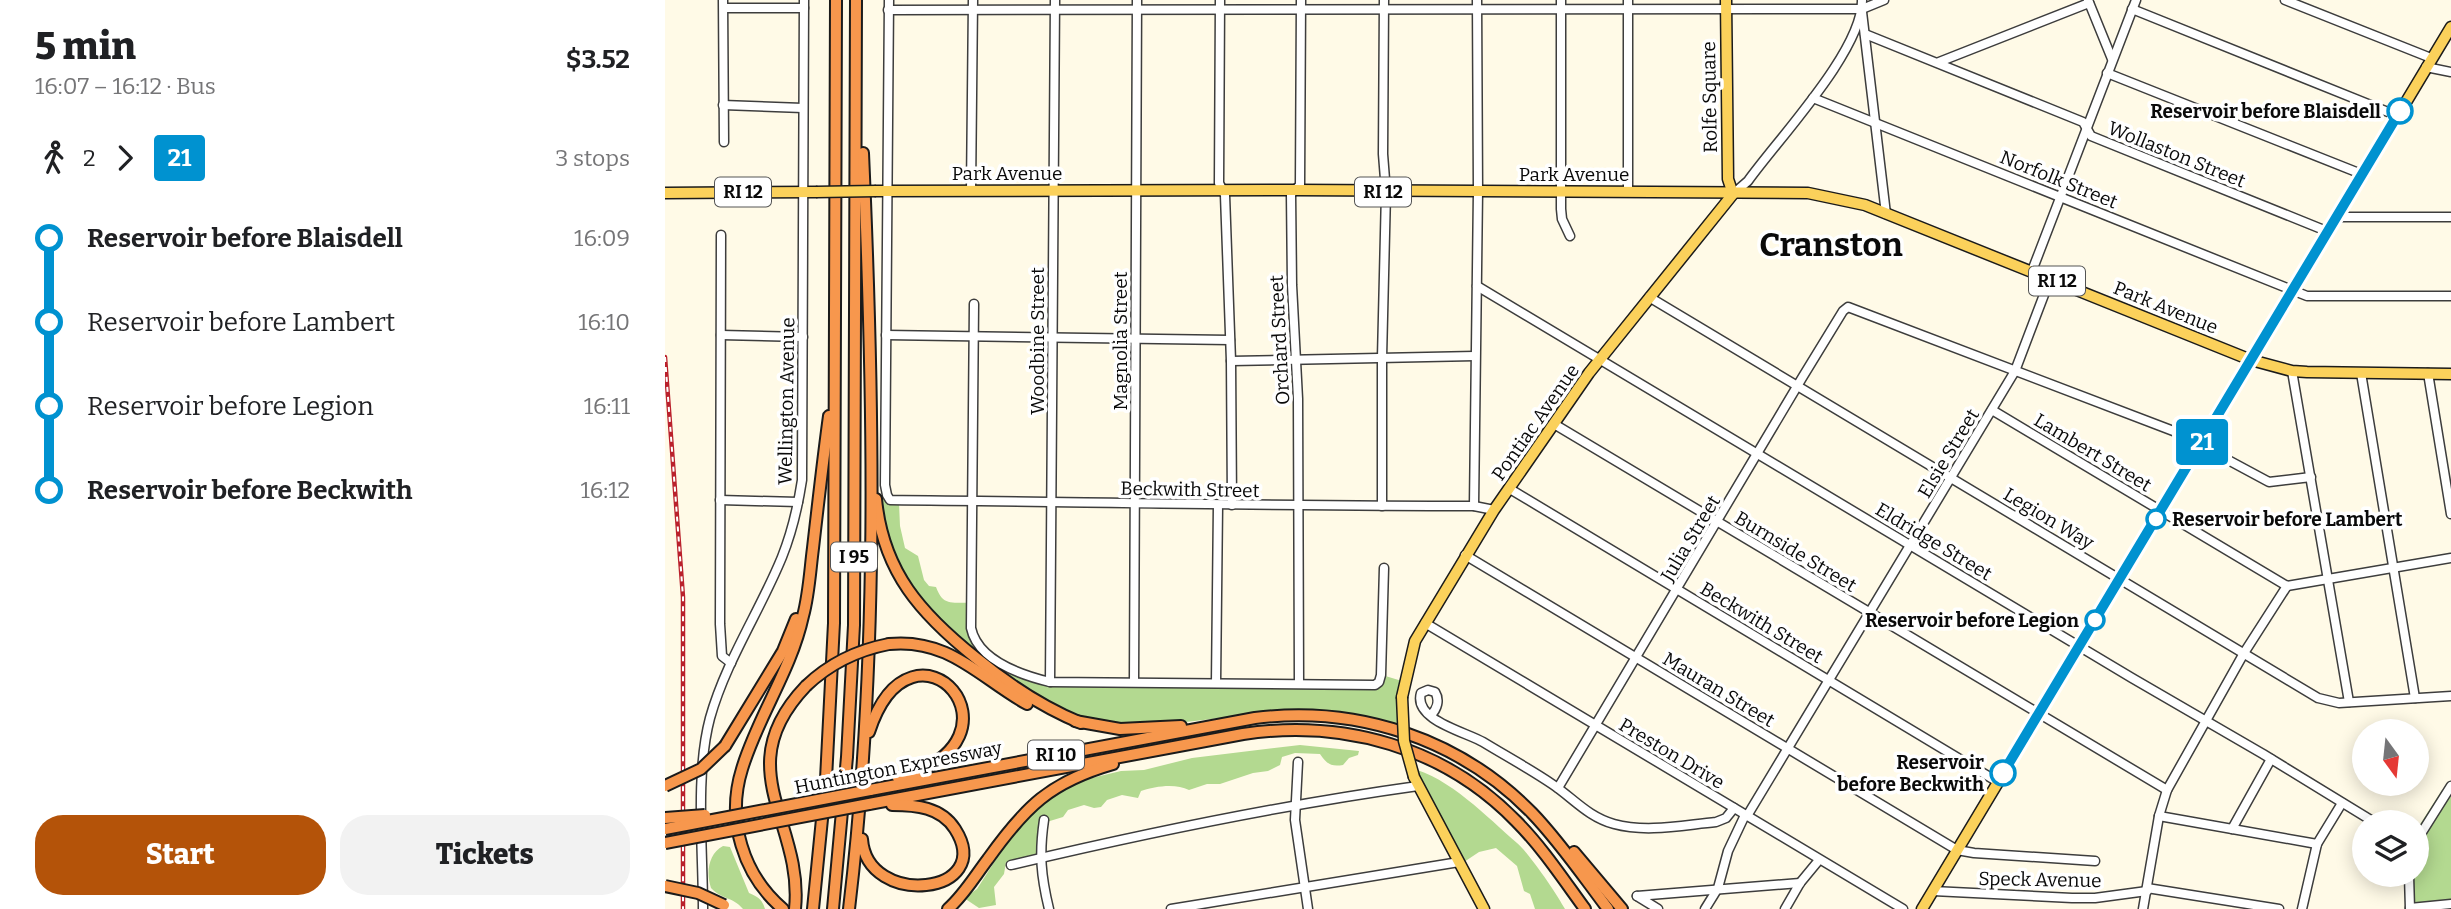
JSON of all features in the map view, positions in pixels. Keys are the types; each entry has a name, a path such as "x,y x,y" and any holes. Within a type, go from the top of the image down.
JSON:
{"highway":[{"name":"I 95","path":"813,909 824,807 832,689 836,0"},
{"name":"I 95","path":"833,909 846,782 853,625 856,3"},
{"path":"856,3 876,503 885,543 897,572 921,608 970,654 1033,700 1081,723"},
{"path":"869,348 870,576 863,858 869,879"},
{"path":"780,906 755,877 744,852 737,826 737,792 746,757 796,642 807,600 835,375"},
{"path":"665,786 701,769 725,746 789,638 799,612 810,565"},
{"path":"795,909 795,870 773,797 770,769 774,740 792,702 806,686 847,658 889,644 918,644 945,652 1029,706 1058,718 1107,728 1133,729 1243,721"},
{"path":"849,909 864,800 870,788 922,770 949,751 963,721 959,698 949,685 931,677 916,677 902,684 884,699 875,715 864,748"},
{"name":"Huntington Expressway","path":"870,788 1243,721 1282,716 1321,716 1360,721 1399,731 1459,756 1492,778 1523,804 1557,842 1608,909"},
{"name":"Huntington Expressway","path":"665,843 864,800 1204,741 1269,731 1321,730 1373,738 1421,755 1467,780 1508,812 1542,850 1585,909"},
{"path":"948,909 965,891 1010,828 1041,797 1069,780 1103,767 1204,741"},
{"path":"864,800 921,807 933,811 949,822 959,837 962,857 957,877 944,894"},
{"name":"Huntington Expressway","path":"665,829 753,812 864,800"},
{"path":"1523,804 1562,838 1622,909"},
{"path":"665,818 753,812"},
{"path":"958,909 982,877 1010,828"},
{"path":"665,886 698,893 727,907"}],"main road":[{"name":"Rolfe Square","path":"1726,5 1728,179 1733,194"},
{"path":"1922,909 2451,27"},
{"name":"Park Avenue","path":"665,193 1296,190 1628,191 1824,195 1865,205 2251,360 2292,371 2451,373"},
{"name":"Pontiac Avenue","path":"1484,909 1416,782 1403,740 1402,697 1410,657 1425,623 1494,510 1600,359 1733,194"}],"street":[{"path":"889,0 886,335 1230,340"},
{"name":"Magnolia Street","path":"1134,682 1136,0"},
{"path":"1220,0 1219,171 1221,190 1225,195 1231,361 1232,505"},
{"name":"Orchard Street","path":"1299,683 1299,506 1291,194 1300,186 1301,0"},
{"path":"1381,506 1386,192 1383,154 1384,0"},
{"path":"1474,506 1478,191 1476,0"},
{"path":"1562,0 1562,219 1570,236"},
{"path":"888,10 973,5 1055,5 1137,10 1476,11 1561,10 1628,4 1862,5 1884,0"},
{"path":"2032,271 2136,0"},
{"path":"2285,0 2451,72"},
{"path":"1939,62 2089,1 2112,59"},
{"path":"724,142 724,4 804,4"},
{"name":"Wellington Avenue","path":"703,909 704,749 709,720 717,694 782,558 798,502 803,460 804,4"},
{"path":"1628,4 1628,191"},
{"path":"971,191 973,5"},
{"name":"Woodbine Street","path":"1051,682 1055,5"},
{"path":"1862,5 1886,214"},
{"name":"Pontiac Avenue","path":"1733,194 1748,181 1768,152 1813,98 1845,50 1862,5"},
{"path":"2132,9 2398,116"},
{"name":"Wollaston Street","path":"1865,34 2083,122 2091,136 2329,232"},
{"path":"2106,73 2364,175"},
{"name":"Norfolk Street","path":"1813,98 2307,296 2451,296"},
{"path":"723,105 803,108"},
{"path":"2338,217 2451,217"},
{"path":"722,235 720,635 722,656 731,663"},
{"name":"Elsie Street","path":"1705,909 1718,888 1728,851 1746,816 1789,749 2015,371 2050,279"},
{"name":"Eldridge Street","path":"1477,286 2354,810"},
{"name":"Legion Way","path":"1649,297 2318,698 2330,702 2349,702 2451,695"},
{"path":"974,304 970,501 971,628 974,642 990,656 1025,675 1051,682 1375,685 1381,675 1384,568"},
{"name":"Julia Street","path":"1558,788 1843,311 1850,307 2015,371"},
{"path":"721,335 803,337"},
{"name":"Beckwith Street","path":"886,335 887,495 890,500 1052,500 1136,505 1474,506 1494,510"},
{"path":"1231,361 1475,356"},
{"path":"2015,371 2175,432 2269,482 2311,477"},
{"path":"2292,371 2349,702"},
{"path":"2361,373 2415,698"},
{"path":"2428,373 2451,514"},
{"name":"Lambert Street","path":"1992,410 2287,586"},
{"name":"Burnside Street","path":"1554,424 2167,790"},
{"name":"Beckwith Street","path":"1510,489 1998,782"},
{"path":"720,500 798,502"},
{"path":"1216,683 1218,505"},
{"name":"Mauran Street","path":"1465,555 1957,850"},
{"path":"2143,909 2159,816 2167,790 2244,653 2287,586 2451,558"},
{"name":"Preston Drive","path":"1425,623 1903,909"},
{"path":"1431,716 1444,726 1474,737 1558,788 1596,817 1631,827 1716,822 1725,818 1734,808"},
{"path":"2232,829 2271,759"},
{"path":"1298,762 1294,807 1308,909"},
{"path":"1011,865 1134,836 1416,782"},
{"path":"2429,821 2451,786"},
{"path":"2302,909 2316,844 2342,803"},
{"path":"2159,816 2316,844"},
{"path":"1044,820 1040,859 1049,909"},
{"path":"1957,850 2095,861"},
{"path":"1785,909 1800,883 1819,860"},
{"path":"1171,909 1459,862"},
{"path":"1658,909 1637,896 1800,883"},
{"path":"2409,887 2410,908 2451,904"},
{"name":"Speck Avenue","path":"1933,891 2083,898 2147,890 2279,909"}],"green space":[{"path":"874,495 899,503 905,548 918,556 924,580 929,586 936,587 948,602 969,603 968,619 983,652 1032,678 1376,683 1382,675 1402,681 1400,726 1351,714 1299,709 1143,727 1096,725 1006,681 904,586"},
{"path":"1300,745 1359,751 1358,755 1339,766 1330,764 1320,754 1295,753 1282,757 1280,765 1268,771 1220,784 1207,784 1189,790 1178,786 1159,787 1141,791 1138,798 1122,795 1107,800 1101,807 1084,805 1068,810 1063,817 1040,824 1038,856 1006,862 1004,874 994,887 996,905 979,908 964,898 977,889 1009,839 1041,802 1079,781 1121,771 1144,770 1192,758"},
{"path":"1410,768 1453,789 1517,843 1565,909 1535,909 1530,894 1524,891 1517,866 1496,848 1479,852 1461,864"},
{"path":"2442,790 2451,794 2451,902 2413,905 2409,887 2429,887 2429,810"},
{"path":"723,846 730,847 749,893 763,903 765,909 743,909 711,888 709,864 714,854"}],"railway":[{"path":"665,357 683,597 683,909"}],"bus line":[{"name":"21","path":"2003,773 2400,111"}],"place":[{"name":"Reservoir before Blaisdell","path":"2400,111"},
{"name":"Reservoir before Lambert","path":"2156,519"},
{"name":"Reservoir before Legion","path":"2095,620"},
{"name":"Reservoir before Beckwith","path":"2003,773"}],"district":[{"name":"Cranston","path":"1831,244"}]}
